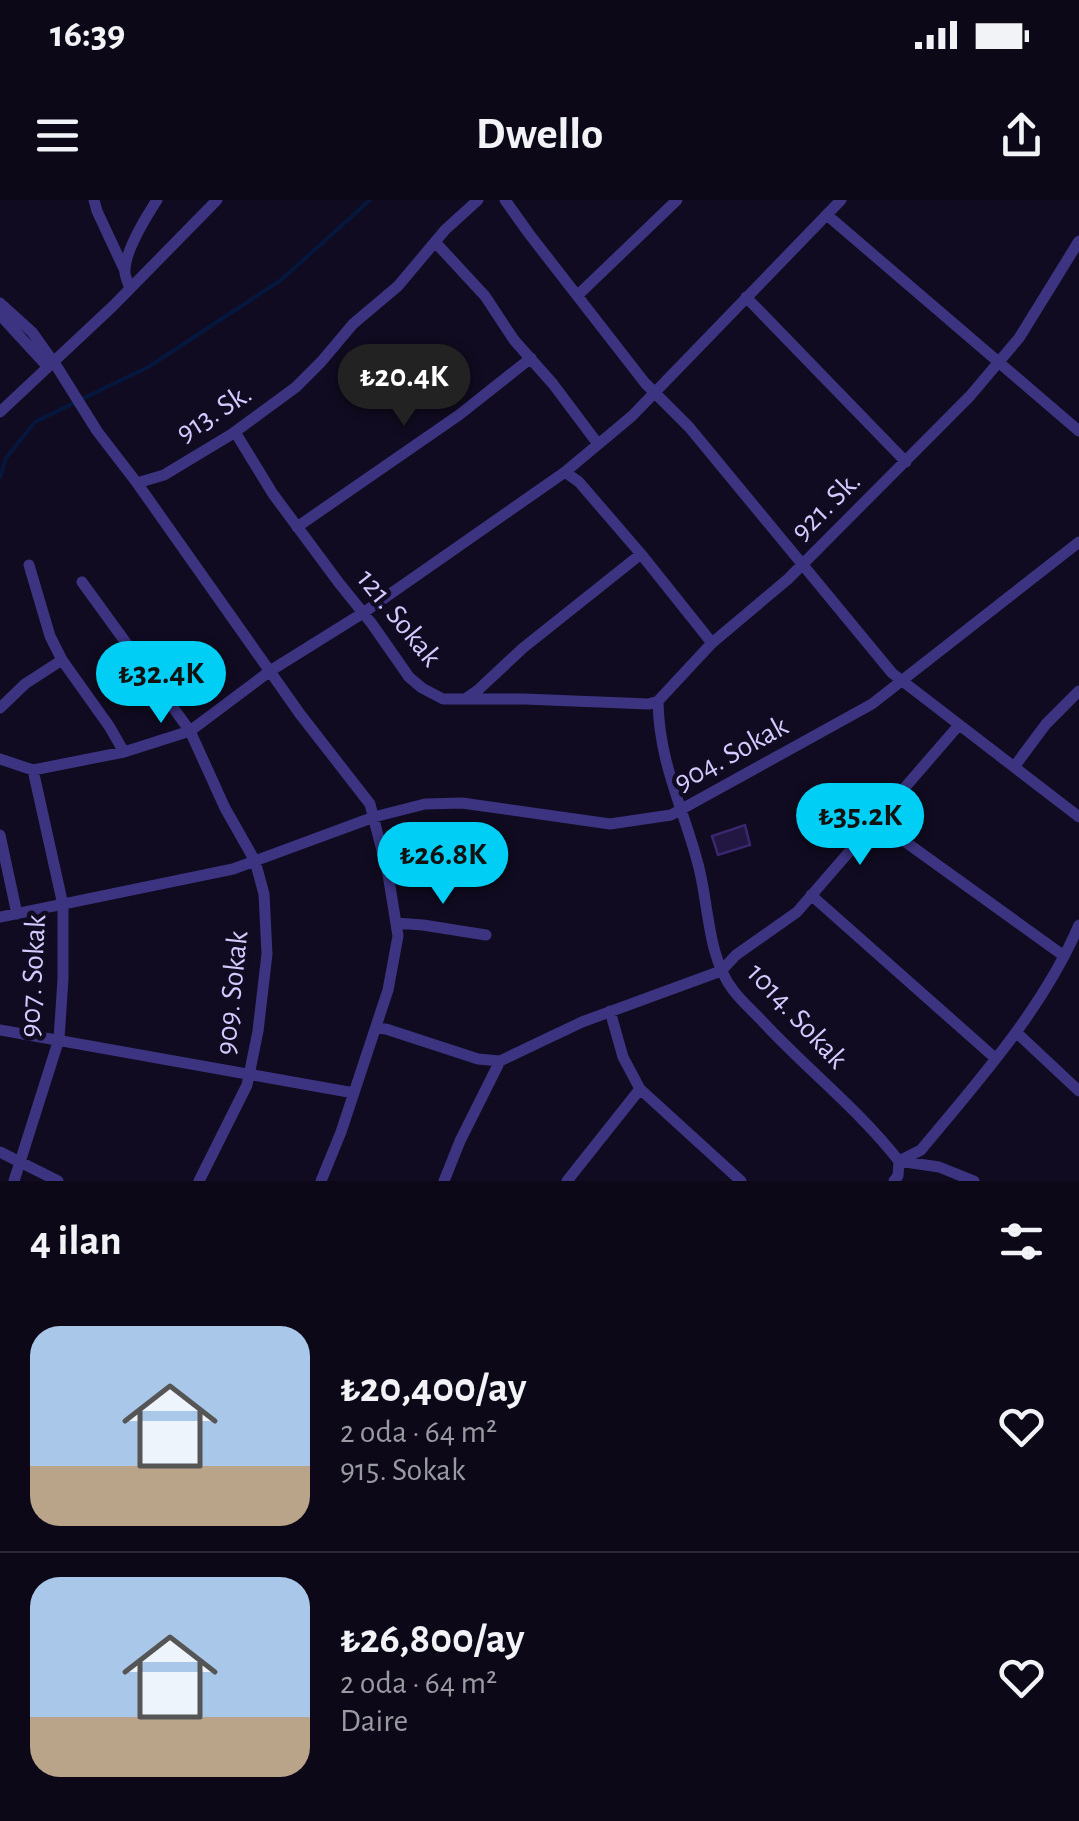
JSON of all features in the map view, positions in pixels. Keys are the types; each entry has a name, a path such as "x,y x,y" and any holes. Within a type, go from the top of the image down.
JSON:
{"street":[{"path":"94,200 130,288"},
{"path":"125,270 144,220 157,200"},
{"path":"0,412 217,200"},
{"name":"913. Sk.","path":"137,483 164,475 271,406 309,374 353,324 398,286 478,200"},
{"path":"506,200 645,384 688,427 892,672 1079,817"},
{"path":"578,295 676,200"},
{"path":"0,760 33,770 124,752 190,731 270,671 363,613 565,472 632,416 841,200"},
{"path":"826,214 1076,423"},
{"name":"921. Sk.","path":"658,700 712,644 802,566 970,396 1018,338 1079,241"},
{"path":"435,242 485,296 514,340 598,444"},
{"path":"746,297 906,462"},
{"path":"0,302 32,332 50,364"},
{"path":"0,315 63,378 97,431 370,804 388,874 398,936 388,990 321,1181"},
{"path":"297,527 443,426 531,358"},
{"name":"121. Sokak","path":"235,432 297,527 409,677 422,688 443,699 650,704 658,700"},
{"path":"565,472 579,482 641,554 712,644"},
{"name":"904. Sokak","path":"0,917 233,869 374,817 425,804 462,802 610,824 671,816 872,704 1079,542"},
{"path":"464,699 641,554"},
{"path":"29,565 50,636 62,660 124,752"},
{"name":"909. Sokak","path":"82,582 190,731 225,808 255,861 264,894 266,954 249,1075 199,1181"},
{"path":"0,708 25,684 62,660"},
{"path":"1014,767 1046,724 1079,691"},
{"path":"658,700 669,780 680,810"},
{"path":"376,1028 478,1059 500,1061 582,1022 721,971 736,955 797,912 960,725"},
{"name":"907. Sokak","path":"14,1181 60,1039 62,905 33,770"},
{"name":"1014. Sokak","path":"680,810 699,865 721,971 733,990 798,1060 874,1129 899,1161"},
{"path":"875,820 1064,956"},
{"path":"0,835 17,914"},
{"path":"811,895 995,1058"},
{"path":"396,923 486,936"},
{"path":"899,1161 921,1150 1016,1032 1079,925"},
{"path":"610,1011 622,1058 640,1090 724,1173 741,1181"},
{"path":"0,1030 354,1093"},
{"path":"1016,1032 1079,1091"},
{"path":"444,1181 500,1061"},
{"path":"567,1181 640,1090"},
{"path":"0,1152 58,1181"},
{"path":"896,1179 899,1161"},
{"path":"899,1161 940,1168 974,1181"}],"building":[{"path":"745,825 750,845 718,855 712,836"}],"waterway":[{"path":"0,477 6,458 35,422 150,366 281,280 370,200"}]}
